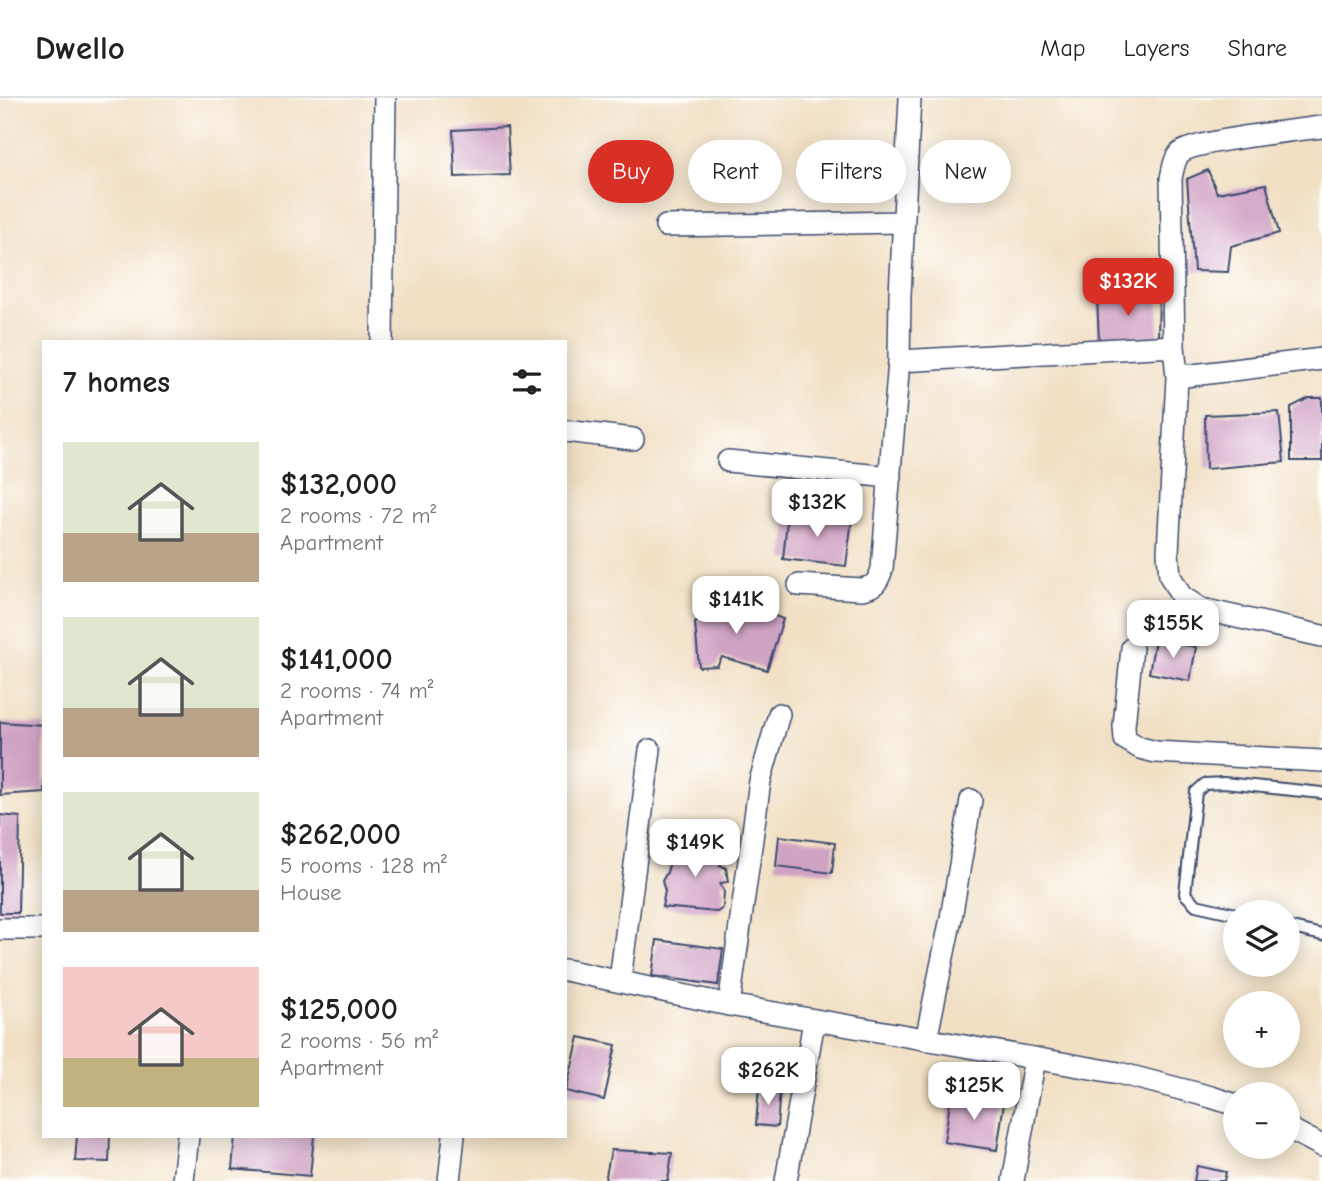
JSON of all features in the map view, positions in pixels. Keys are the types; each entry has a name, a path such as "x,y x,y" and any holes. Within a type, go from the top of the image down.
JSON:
{"street":[{"path":"382,340 385,98"},
{"path":"799,585 871,588 878,581 882,569 899,361 910,98"},
{"path":"1322,127 1212,143 1181,151 1176,159 1171,178 1177,377 1168,553 1170,576 1181,596 1201,609 1322,636"},
{"path":"666,226 904,222"},
{"path":"899,361 1174,346"},
{"path":"1177,377 1322,359"},
{"path":"567,431 634,439"},
{"path":"728,461 890,477"},
{"path":"1132,648 1125,739 1140,748 1156,752 1322,761"},
{"path":"729,1005 761,781 779,714"},
{"path":"620,979 650,750"},
{"path":"926,1040 971,800"},
{"path":"0,929 42,929"},
{"path":"567,970 620,979 729,1005 814,1021 1119,1073 1223,1101"},
{"path":"786,1181 814,1021"},
{"path":"1013,1181 1035,1058"},
{"path":"1300,1134 1322,1146"},
{"path":"183,1181 188,1138"},
{"path":"449,1181 454,1138"}],"lane":[{"path":"1223,911 1196,905 1185,894 1196,792 1205,784 1224,783 1322,793"},
{"path":"1300,930 1322,935"}],"building":[{"path":"507,127 510,175 455,177 453,130"},
{"path":"1208,170 1217,193 1266,184 1279,233 1231,246 1228,272 1194,271 1187,179"},
{"path":"1159,294 1158,338 1099,343 1097,296"},
{"path":"1309,398 1322,398 1322,461 1291,461 1291,407"},
{"path":"1279,412 1284,462 1206,469 1205,415"},
{"path":"788,511 852,519 846,566 783,559"},
{"path":"708,601 765,612 783,619 767,670 722,657 717,666 699,667 695,623 704,618"},
{"path":"1155,640 1196,647 1190,681 1149,673"},
{"path":"0,722 42,725 42,792 0,795"},
{"path":"0,815 20,817 18,913 0,913"},
{"path":"779,836 835,843 832,873 776,866"},
{"path":"675,845 707,845 706,853 727,851 720,865 726,868 728,882 720,883 724,891 723,908 717,912 662,907 665,891 662,881"},
{"path":"657,940 723,949 718,985 652,976"},
{"path":"579,1037 616,1045 604,1100 567,1091"},
{"path":"759,1087 780,1089 777,1127 756,1125"},
{"path":"951,1095 1004,1103 997,1150 944,1142"},
{"path":"77,1138 110,1138 109,1162 75,1161"},
{"path":"235,1138 314,1138 310,1176 232,1169"},
{"path":"611,1150 672,1153 668,1181 605,1181"},
{"path":"1197,1166 1226,1172 1224,1181 1194,1181"}]}
